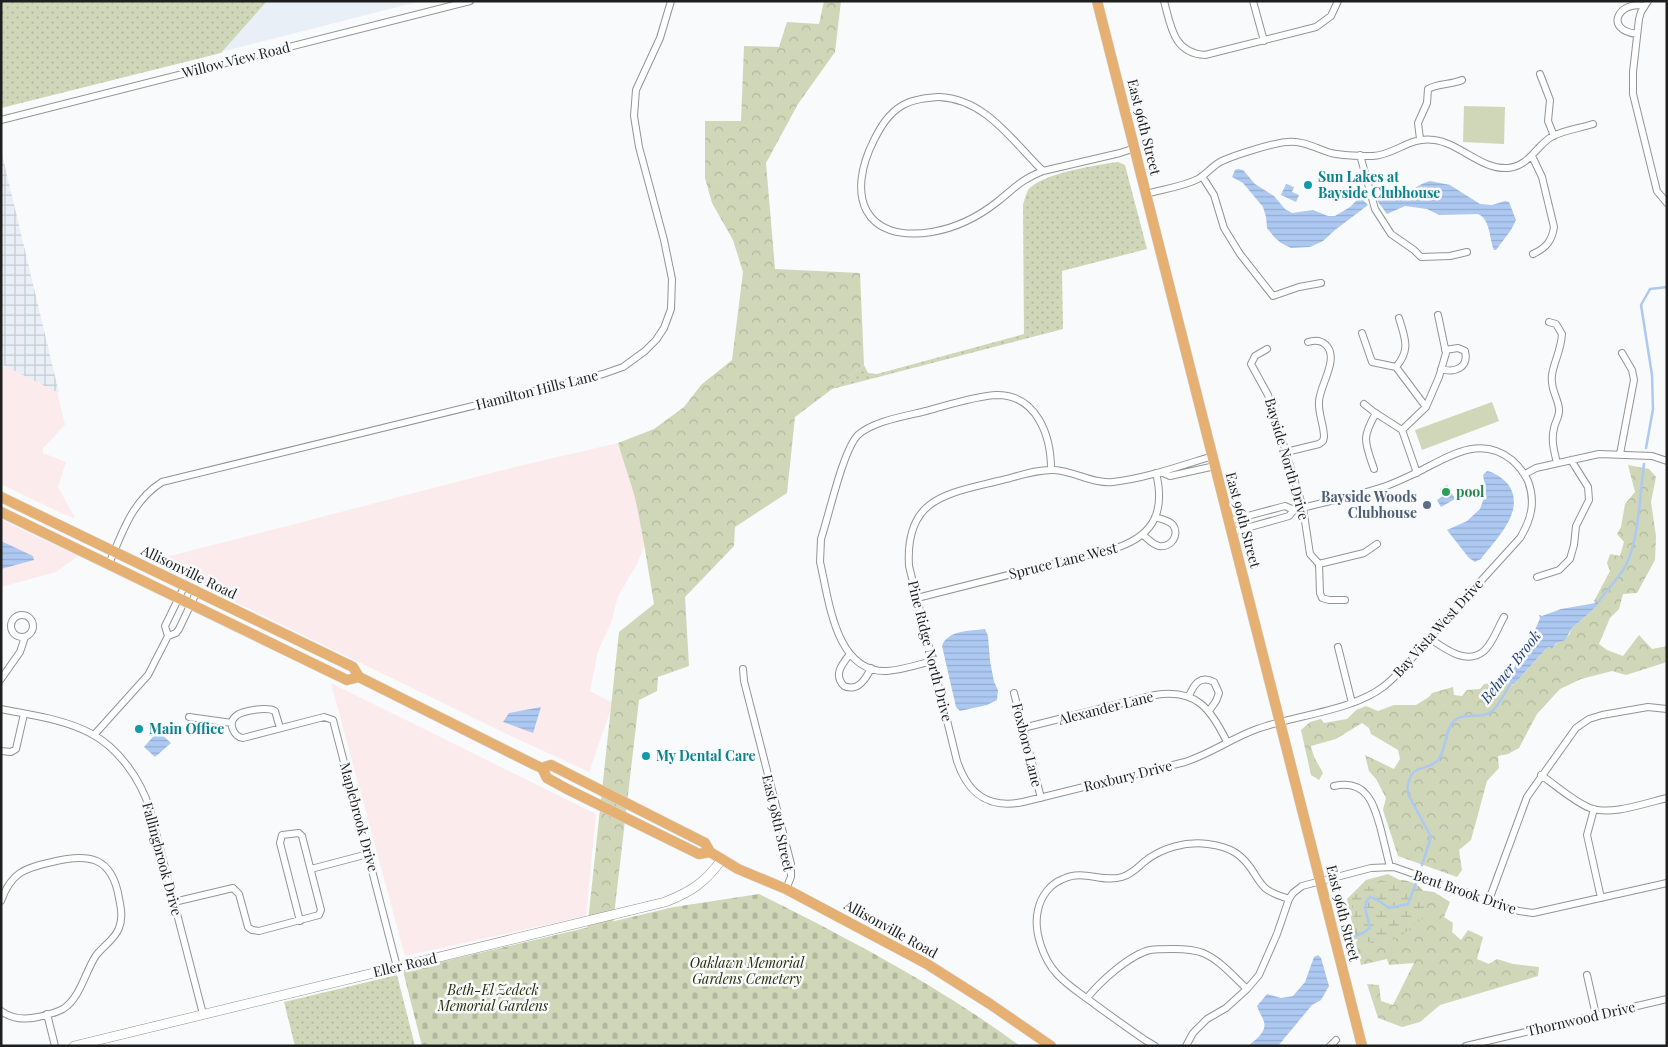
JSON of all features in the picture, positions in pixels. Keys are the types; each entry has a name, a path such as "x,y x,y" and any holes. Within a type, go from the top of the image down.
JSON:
{"main road":[{"name":"East 96th Street","path":"1097,1 1362,1046"},
{"name":"Allisonville Road","path":"1,496 353,667 359,677 542,768 547,778 594,802 700,854 710,852 738,869 786,889 940,972 1051,1046"},
{"name":"Allisonville Road","path":"1,512 347,680 359,677"}],"street":[{"name":"Willow View Road","path":"1,120 470,1"},
{"name":"Hamilton Hills Lane","path":"109,564 137,504 148,492 162,482 604,374 623,367 636,359 656,340 668,319 671,309 672,279 664,240 635,128 634,105 636,90 660,38 671,1"},
{"path":"1164,1 1174,36 1181,45 1193,53 1208,55 1316,27 1331,16 1338,1"},
{"path":"1253,1 1264,41"},
{"path":"1637,34 1623,30 1619,25 1618,15 1620,9 1626,4 1646,4 1639,18 1632,83 1634,102 1657,192 1667,204"},
{"path":"1540,74 1550,100 1548,121 1554,136"},
{"path":"1420,140 1418,123 1427,102 1428,89 1435,85 1451,84 1462,80"},
{"path":"1043,171 991,116 980,109 948,97 927,98 902,106 881,127 865,159 861,194 870,217 884,229 906,234 933,232 968,220 992,206 1022,180 1043,171 1120,154 1135,148"},
{"path":"1146,194 1192,181 1202,176 1221,161 1285,142 1302,143 1340,155 1360,156 1385,154 1408,143 1420,140 1443,142 1487,163 1500,167 1518,165 1532,156 1554,136 1594,124"},
{"path":"1360,156 1373,204 1394,237 1421,257 1450,256 1467,252"},
{"path":"1532,156 1542,177 1554,227 1553,234 1548,243 1544,248 1533,254"},
{"path":"1202,176 1214,195 1224,228 1240,254 1274,296 1299,287 1321,283"},
{"path":"1402,430 1426,407 1441,370 1445,350 1438,315"},
{"path":"1396,367 1404,356 1406,345 1399,318"},
{"path":"1549,322 1556,324 1562,334 1559,356 1554,367 1552,380 1552,390 1559,410 1553,438 1553,446 1558,463"},
{"path":"1362,333 1372,362 1396,367 1426,407"},
{"path":"1286,452 1319,444 1323,441 1324,437 1319,398 1329,369 1330,351 1326,344 1308,342"},
{"name":"Bayside North Drive","path":"1267,349 1254,358 1251,364 1252,369 1268,395 1286,452 1303,508 1310,554 1319,564 1320,593 1322,598 1345,600"},
{"path":"1441,370 1458,370 1466,359 1465,351 1462,349 1445,350"},
{"path":"1620,454 1634,380 1632,370 1622,353"},
{"path":"932,661 885,671 871,668 862,664 850,654 840,638 836,624 820,562 820,545 845,461 853,442 868,428 887,421 985,396 998,395 1011,397 1035,412 1048,438 1051,470 1111,482 1214,461"},
{"path":"1364,404 1402,430 1417,473"},
{"path":"1374,469 1366,440 1368,427 1376,413"},
{"path":"1229,521 1285,506 1294,510 1379,488 1417,473 1458,451 1480,448 1497,452 1506,456 1525,474 1536,468 1599,454 1652,456 1667,461"},
{"path":"1538,577 1559,570 1570,559 1574,549 1576,526 1589,500 1588,487 1571,460"},
{"path":"1158,473 1170,476 1214,461"},
{"name":"Pine Ridge North Drive","path":"972,790 962,776 932,661 909,566 909,546 918,518 929,505 944,495 1051,470"},
{"path":"1155,517 1167,520 1173,526 1176,533 1172,542 1165,546 1153,543 1144,535 1158,508 1158,473"},
{"name":"Bay Vista West Drive","path":"1281,721 1352,703 1370,695 1396,675 1523,533 1528,524 1532,507 1531,493 1525,474"},
{"path":"1232,532 1289,516 1294,510"},
{"name":"Spruce Lane West","path":"917,598 1119,547 1144,535"},
{"path":"1319,564 1364,553 1377,544"},
{"path":"168,636 165,626 185,586"},
{"path":"94,735 148,675 168,636 176,633 179,629 196,591"},
{"path":"1429,638 1454,654 1464,656 1477,655 1489,645 1504,617"},
{"path":"1,678 20,652 25,637"},
{"path":"1338,647 1352,703"},
{"path":"850,654 840,670 839,679 844,686 853,687 861,684 871,668"},
{"name":"East 98th Street","path":"743,669 744,681 790,864 791,877 786,889"},
{"path":"1208,711 1216,701 1219,693 1214,682 1206,679 1198,681 1192,688 1189,696 1198,701 1208,711 1219,725 1228,742"},
{"name":"Foxboro Lane","path":"1014,693 1041,798"},
{"name":"Alexander Lane","path":"1023,728 1156,695 1173,693 1189,696"},
{"path":"1489,900 1527,797 1571,734 1588,719 1602,715 1648,707 1667,710"},
{"path":"189,717 232,722 237,715 267,708 275,712 280,728"},
{"name":"Fallingbrook Drive","path":"1,709 68,724 94,735 121,759 135,776 145,794 203,1014"},
{"path":"1,751 11,752 16,749 24,714"},
{"name":"Maplebrook Drive","path":"232,722 235,734 243,738 324,717 333,720 398,967"},
{"name":"Roxbury Drive","path":"972,790 981,797 1003,804 1014,804 1041,798 1196,759 1243,734 1281,721"},
{"path":"1541,775 1583,804 1594,809 1611,810 1667,798"},
{"path":"1334,786 1355,787 1367,795 1374,804 1390,867"},
{"path":"1594,809 1587,835 1601,898"},
{"path":"174,902 233,888 239,894 246,923 252,930 258,931 300,921 318,915 320,912 311,869 302,836 299,832 282,835 280,843 300,921"},
{"path":"1155,1046 1087,998 1057,974 1049,964 1037,927 1040,903 1047,890 1061,879 1081,874 1110,879 1120,878 1130,875 1153,856 1169,849 1185,844 1208,844 1225,848 1241,856 1266,889 1289,899 1259,975 1226,1008 1207,1019 1193,1033 1186,1046"},
{"path":"311,869 368,854"},
{"path":"1,901 9,882 23,870 76,856 90,857 111,874 117,887 121,911 120,926 112,940 96,956 73,999 64,1008 22,1019 8,1016 1,1012"},
{"name":"Eller Road","path":"74,1046 666,902 698,886 707,879 722,859"},
{"name":"Bent Brook Drive","path":"1289,899 1302,886 1371,868 1390,867 1401,869 1519,911 1536,913 1667,883"},
{"path":"1087,998 1105,978 1138,954 1158,949 1193,950 1212,958 1247,989"},
{"path":"1587,975 1596,1015"},
{"name":"Thornwood Drive","path":"1466,1046 1667,998"},
{"path":"47,1014 55,1046"},
{"path":"1330,1046 1336,1040"}],"shaded area":[{"path":"1,1 421,1 1,108"},
{"path":"1,150 59,393 1,364"},
{"path":"1,158 65,425 43,448 43,453 66,462 58,487 75,518 1,484"},
{"path":"618,443 635,497 645,544 637,564 618,596 611,623 598,651 590,691 613,703 589,772 157,564 155,560 511,468"},
{"path":"1,519 78,556 56,572 1,587"},
{"path":"331,683 596,814 586,916 405,956"}],"green space":[{"path":"1,1 267,1 221,53 1,108"},
{"path":"824,1 841,1 835,52 798,104 766,163 775,269 860,273 864,365 795,417 787,493 735,527 734,546 685,597 689,666 658,677 657,691 639,700 613,924 587,931 619,632 654,604 635,498 618,443 654,429 684,407 701,385 732,360 743,272 733,240 712,203 705,178 705,121 741,121 744,46 779,47 787,22 819,24"},
{"path":"1464,106 1505,107 1504,144 1463,142"},
{"path":"1118,162 1125,165 1147,249 1062,271 1063,329 832,389 864,365 868,373 877,374 1024,334 1023,205 1028,190 1035,184 1057,174"},
{"path":"1492,402 1499,421 1422,450 1415,430"},
{"path":"1628,465 1649,469 1656,477 1651,502 1656,536 1655,560 1637,593 1623,594 1619,609 1610,618 1599,644 1607,650 1623,656 1639,635 1652,649 1667,646 1667,662 1626,675 1612,671 1581,679 1560,689 1537,714 1519,748 1508,754 1498,756 1499,768 1487,781 1471,840 1459,850 1462,870 1457,877 1398,856 1383,810 1386,798 1376,779 1369,771 1365,755 1394,769 1400,759 1398,750 1371,734 1369,728 1362,723 1336,739 1311,746 1323,773 1319,780 1311,775 1301,730 1310,722 1321,719 1324,723 1347,719 1356,710 1366,706 1378,711 1394,705 1416,705 1432,693 1453,687 1454,695 1462,696 1467,690 1480,689 1484,684 1505,681 1511,685 1514,684 1546,649 1569,635 1572,628 1596,607 1594,601 1610,571 1607,563 1610,554 1620,556 1624,542 1617,534 1621,527 1625,504 1635,492"},
{"path":"1388,874 1419,890 1434,892 1450,902 1444,917 1453,923 1452,932 1461,940 1468,930 1483,937 1477,959 1489,964 1497,959 1513,964 1539,967 1538,976 1440,1005 1420,1022 1402,1027 1378,1018 1367,984 1379,985 1381,1001 1393,1005 1414,963 1389,965 1387,959 1361,965 1356,943 1358,939 1353,927 1347,899 1366,880"},
{"path":"1403,880 1421,888 1426,901 1426,915 1402,935 1389,941 1374,943 1354,939 1351,935 1355,930 1352,897 1376,884"},
{"name":"Oaklawn Memorial Gardens Cemetery","path":"759,894 860,946 926,983 1020,1046 422,1046 403,971 674,907"},
{"path":"397,975 415,1046 295,1046 284,1002"}],"water":[{"path":"1235,170 1243,170 1255,184 1274,196 1285,209 1292,213 1313,210 1328,216 1335,216 1350,207 1360,197 1368,205 1323,241 1310,247 1291,248 1275,238 1267,228 1263,207 1243,183 1232,177"},
{"path":"1430,181 1450,185 1480,204 1492,205 1505,201 1509,202 1516,220 1496,250 1492,246 1485,221 1478,214 1439,215 1427,209 1405,206 1387,214 1378,202 1380,199 1406,193"},
{"path":"1286,184 1294,187 1292,192 1299,195 1296,202 1281,195"},
{"path":"1487,471 1507,483 1513,493 1514,503 1508,523 1481,559 1475,562 1469,558 1447,530 1467,521 1480,509 1486,492 1483,475"},
{"name":"pool","path":"1447,485 1455,499 1441,507 1437,500 1443,496 1440,489"},
{"path":"1,541 33,556 34,560 1,569"},
{"path":"1600,599 1596,607 1572,628 1565,640 1555,644 1552,649 1549,647 1546,649 1514,684 1509,684 1519,656 1526,648 1540,618 1539,615 1542,616 1561,609 1596,603"},
{"path":"985,629 988,636 994,682 998,690 997,700 987,705 960,711 956,707 942,646 954,634"},
{"path":"541,707 533,733 503,722 509,713"},
{"path":"158,731 171,743 155,757 144,747"},
{"path":"1318,955 1321,958 1329,986 1321,1000 1312,1005 1278,1046 1248,1046 1260,1036 1264,1029 1264,1022 1257,1006 1267,994 1281,998 1293,996 1305,982 1314,957"}],"waterway":[{"name":"Behner Brook","path":"1646,448 1653,409 1652,375 1641,305 1650,289 1667,287"},
{"name":"Behner Brook","path":"1599,601 1621,573 1631,552 1637,528 1644,464"},
{"name":"Behner Brook","path":"1422,865 1431,837 1409,796 1408,787 1411,775 1417,770 1434,764 1438,760 1454,721 1463,716 1483,715 1491,712 1511,683"},
{"name":"Behner Brook","path":"1352,937 1370,928 1366,907 1367,900 1370,897 1389,908 1408,904 1416,883"}],"place":[{"name":"Sun Lakes at Bayside Clubhouse","path":"1308,185"},
{"name":"pool","path":"1446,492"},
{"name":"Bayside Woods Clubhouse","path":"1427,505"},
{"name":"Main Office","path":"139,729"},
{"name":"My Dental Care","path":"646,756"}],"park label":[{"name":"Beth-El Zedeck Memorial Gardens","path":"493,998"}]}
